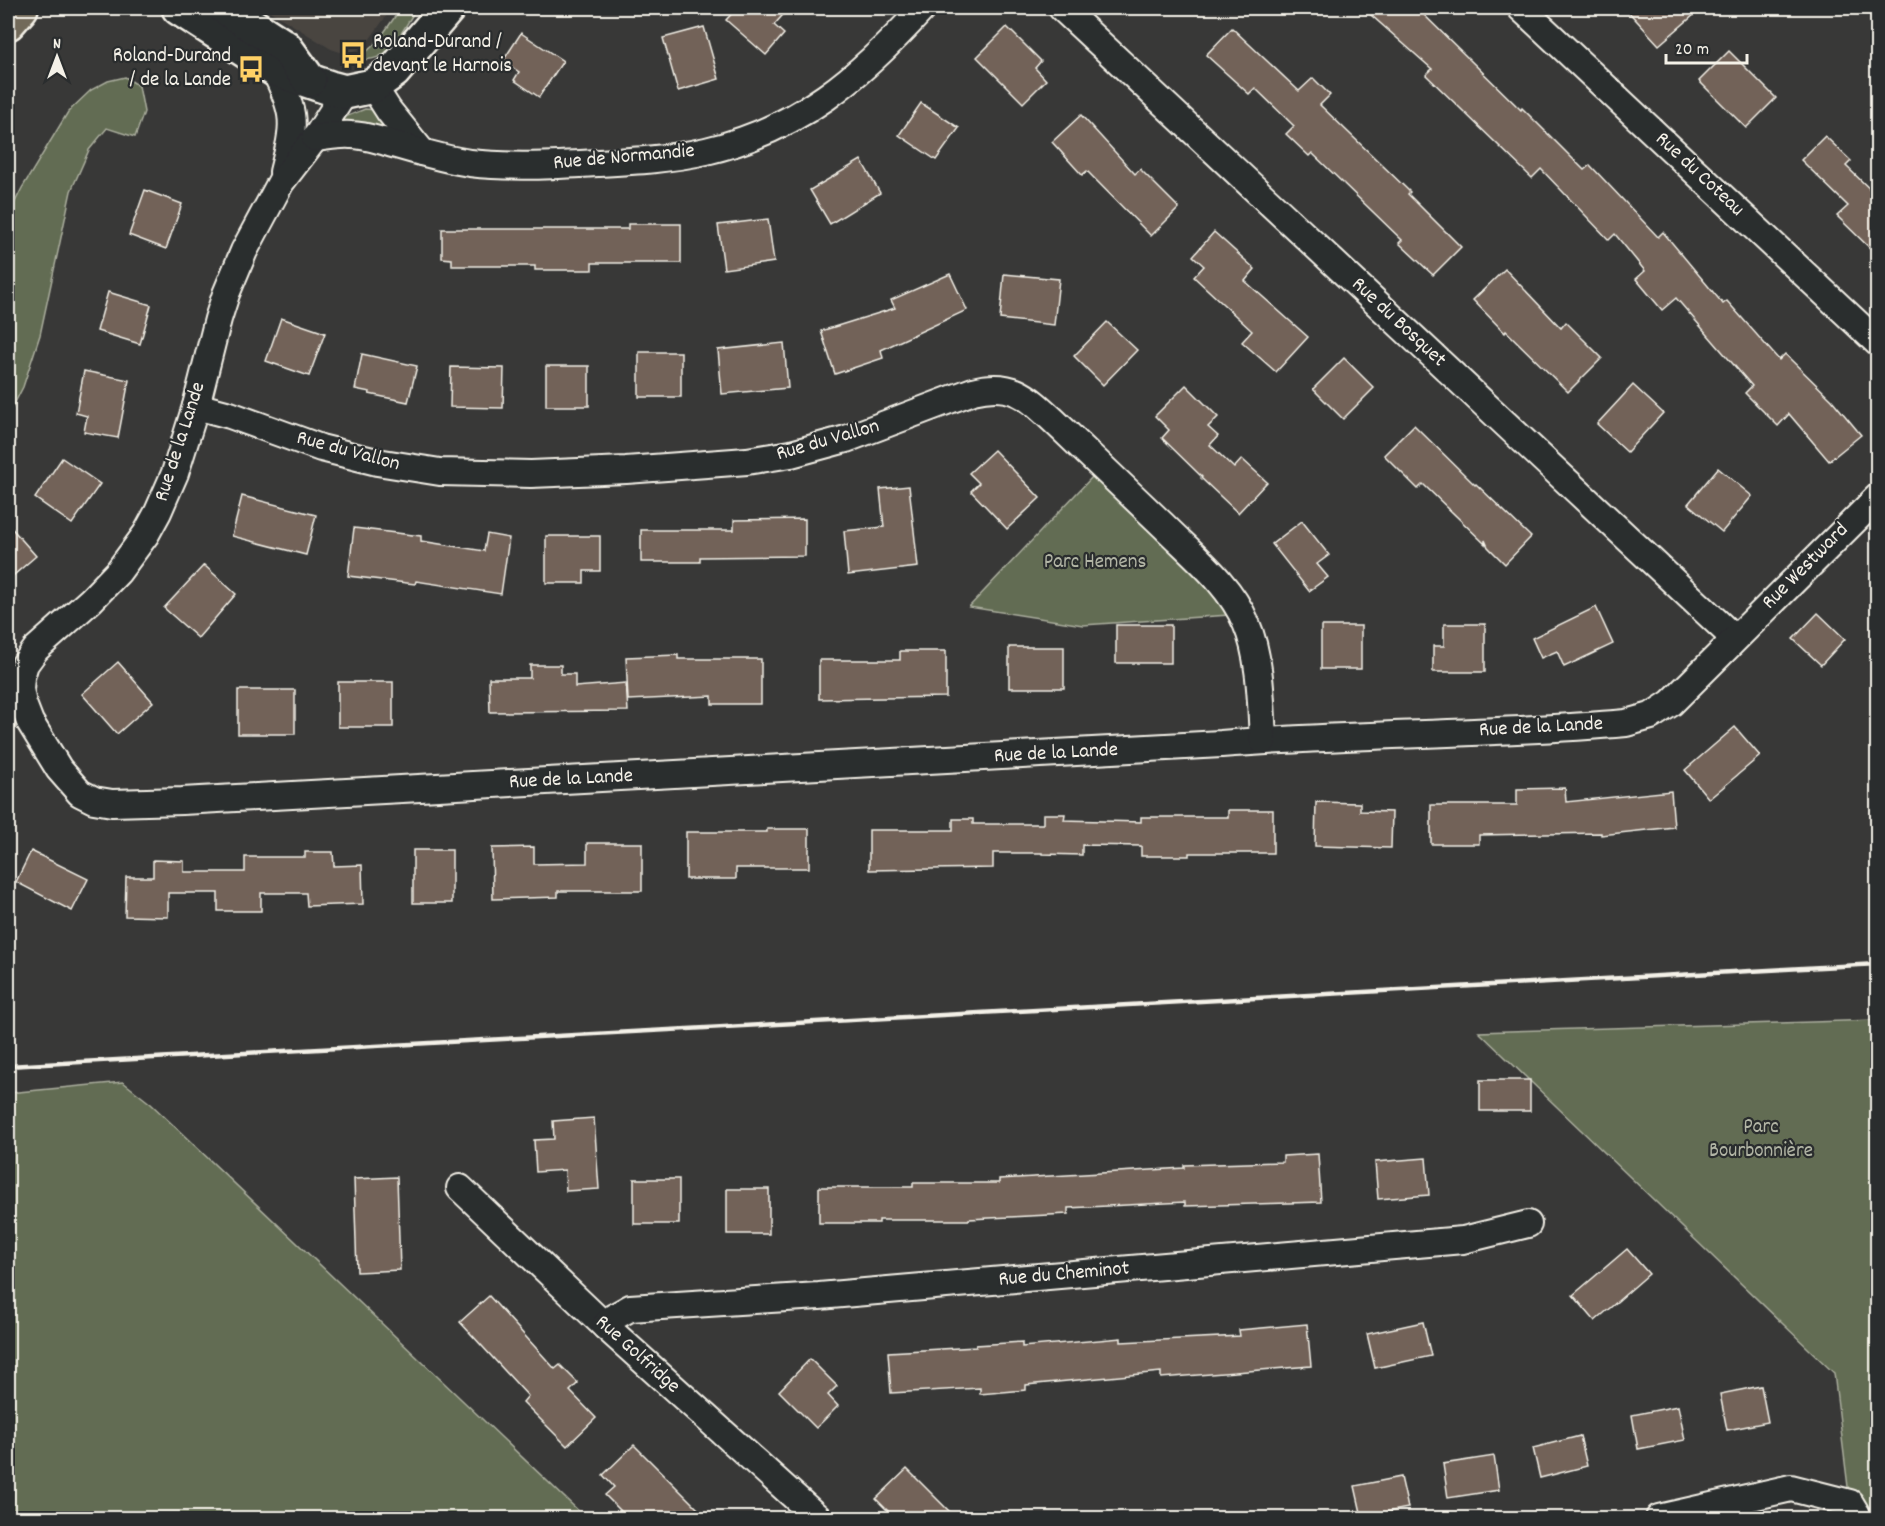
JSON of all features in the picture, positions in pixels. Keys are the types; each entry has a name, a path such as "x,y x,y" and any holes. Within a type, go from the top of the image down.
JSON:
{"highway":[{"path":"8,23 21,8"}],"street":[{"path":"179,8 274,69 320,85 359,89 389,111 422,152"},
{"path":"225,8 285,47 309,80"},
{"path":"359,89 394,71 448,8"},
{"name":"Rue de Normandie","path":"315,138 352,135 472,163 542,165 662,158 704,151 727,146 790,120 833,93 879,54 923,8"},
{"name":"Rue du Bosquet","path":"1062,8 1734,638"},
{"name":"Rue du Coteau","path":"1521,8 1878,343"},
{"name":"Rue de la Lande","path":"274,69 287,94 292,114 292,135 281,182"},
{"name":"Rue de la Lande","path":"359,89 315,138 281,182 244,251 226,294 176,474 146,534 106,585 36,649 25,664 20,689 30,722 69,782 80,794 94,800 123,803 375,791 1263,741 1611,724 1640,720 1661,711 1734,638"},
{"name":"Rue du Vallon","path":"196,406 230,415 321,448 377,462 440,472 531,474 626,470 770,458 827,445 973,391 994,387 1009,389 1038,406 1208,569 1232,598 1252,638 1260,691 1263,741"},
{"name":"Rue Westward","path":"1734,638 1878,497"},
{"name":"Rue Golfridge","path":"460,1188 605,1326 818,1518"},
{"name":"Rue du Cheminot","path":"605,1326 614,1317 630,1308 819,1296 1463,1240 1528,1224"},
{"path":"1659,1518 1791,1488 1850,1503 1859,1518"}],"shaded area":[{"path":"265,8 392,8 367,43 359,49 340,52 331,49"}],"green space":[{"path":"401,8 410,8 415,11 392,46 377,57 357,58 376,42"},
{"path":"125,77 139,86 144,112 135,137 107,128 89,150 71,191 40,335 23,387 8,416 8,216 22,188 68,112 91,90 108,81"},
{"path":"365,109 376,110 387,128 386,131 343,123 345,117"},
{"name":"Parc Hemens","path":"1093,476 1209,588 1229,615 1083,625 969,607"},
{"name":"Parc Bourbonnière","path":"1877,1020 1877,1518 1859,1518 1850,1503 1834,1373 1479,1032"},
{"path":"123,1082 151,1104 586,1518 8,1518 8,1093"}],"building":[{"path":"737,8 789,8 774,25 784,34 766,55 726,20"},
{"path":"1363,8 1417,8 1584,170 1590,165 1658,237 1663,232 1723,304 1727,301 1779,360 1785,354 1832,400 1861,435 1829,461 1789,414 1778,426 1745,393 1752,386 1676,298 1662,310 1636,279 1645,271 1615,234 1609,240 1541,169 1532,178 1426,75 1432,69"},
{"path":"1625,8 1702,8 1659,45"},
{"path":"704,27 719,79 678,91 663,38"},
{"path":"1007,27 1041,61 1035,68 1046,80 1023,103 977,57"},
{"path":"1232,28 1299,91 1313,78 1330,95 1320,105 1410,192 1408,194 1461,247 1433,275 1399,243 1402,240 1312,153 1309,156 1286,134 1294,126 1255,88 1249,94 1206,55"},
{"path":"521,33 563,61 539,97 514,80 519,72 503,61"},
{"path":"1729,51 1776,98 1746,128 1699,81"},
{"path":"921,103 959,128 936,160 899,135"},
{"path":"1081,115 1135,174 1140,169 1179,208 1151,236 1087,171 1082,175 1052,142"},
{"path":"1825,136 1851,161 1846,166 1878,197 1878,256 1837,216 1848,206 1801,160"},
{"path":"861,160 880,193 830,224 810,190"},
{"path":"145,190 182,204 166,249 129,235"},
{"path":"768,219 774,262 724,269 718,225"},
{"path":"628,224 681,224 681,263 592,263 592,270 535,270 535,266 452,266 452,259 442,258 442,229 628,229"},
{"path":"1214,232 1255,269 1245,281 1308,337 1276,372 1242,342 1252,331 1194,277 1204,266 1193,256"},
{"path":"1505,269 1561,328 1566,322 1602,358 1568,392 1473,300"},
{"path":"950,274 967,310 881,350 883,358 835,374 821,331 895,308 891,300"},
{"path":"1004,274 1059,279 1054,325 1000,319"},
{"path":"108,292 151,305 140,344 97,331"},
{"path":"281,318 325,333 309,376 266,361"},
{"path":"1107,322 1137,350 1103,385 1074,356"},
{"path":"784,343 788,388 722,394 718,350"},
{"path":"639,352 681,352 681,397 639,397"},
{"path":"362,354 417,366 408,402 355,389"},
{"path":"1344,358 1374,388 1343,419 1313,389"},
{"path":"546,366 589,366 589,406 546,406"},
{"path":"451,367 504,368 503,408 450,407"},
{"path":"84,371 129,380 118,438 84,432 87,416 76,413"},
{"path":"1186,385 1218,417 1208,427 1218,436 1210,445 1234,468 1242,459 1267,482 1238,513 1162,438 1169,430 1155,416"},
{"path":"1633,385 1663,413 1627,452 1597,424"},
{"path":"1414,425 1531,537 1505,564 1488,547 1485,540 1485,544 1423,484 1418,489 1384,455"},
{"path":"994,450 1040,498 1007,529 971,491 979,483 969,473"},
{"path":"62,458 100,484 72,524 35,498"},
{"path":"1718,468 1752,496 1722,532 1688,504"},
{"path":"909,486 918,567 848,575 844,531 884,527 880,489"},
{"path":"242,496 316,515 306,555 232,536"},
{"path":"805,519 805,556 700,557 700,562 641,562 641,530 734,530 734,520"},
{"path":"1302,521 1329,555 1317,564 1328,577 1309,591 1272,544"},
{"path":"8,524 36,556 8,580"},
{"path":"354,528 421,536 421,541 484,551 487,534 509,538 501,594 416,581 415,584 348,576"},
{"path":"546,536 600,536 600,571 584,571 584,583 546,583"},
{"path":"204,565 236,594 198,638 164,608"},
{"path":"1596,607 1613,644 1564,667 1557,651 1541,658 1532,638"},
{"path":"1818,613 1845,639 1821,665 1793,639"},
{"path":"1444,624 1485,624 1485,672 1433,672 1433,646 1444,646"},
{"path":"1116,625 1171,625 1171,663 1116,663"},
{"path":"1321,626 1361,626 1361,669 1321,669"},
{"path":"1009,647 1064,647 1064,688 1009,688"},
{"path":"900,651 946,651 946,697 819,699 819,660 900,660"},
{"path":"678,655 678,659 761,659 761,704 712,704 712,696 628,700 626,657"},
{"path":"118,662 153,702 117,734 82,694"},
{"path":"530,665 561,665 561,674 575,674 575,687 626,683 628,711 490,712 489,678 530,678"},
{"path":"338,682 393,682 393,727 338,727"},
{"path":"238,690 295,690 295,734 238,734"},
{"path":"1735,727 1760,756 1709,799 1685,770"},
{"path":"1565,788 1566,802 1671,791 1674,827 1601,835 1601,833 1479,835 1479,844 1431,844 1431,805 1517,805 1517,789"},
{"path":"1316,802 1360,803 1360,811 1392,812 1391,848 1315,846"},
{"path":"1228,810 1273,810 1273,853 1189,853 1189,856 1141,856 1141,846 1082,845 1082,855 993,853 993,868 869,870 869,830 953,830 953,819 973,819 973,824 1043,824 1043,814 1065,814 1064,820 1141,822 1141,817 1228,817"},
{"path":"767,829 809,829 809,868 736,868 736,879 686,879 686,832 767,832"},
{"path":"587,843 642,843 642,891 558,891 558,897 493,899 492,848 534,847 534,864 587,863"},
{"path":"413,850 452,850 452,903 413,903"},
{"path":"31,851 88,879 72,911 16,882"},
{"path":"305,852 333,852 334,866 362,865 363,904 307,906 306,893 261,893 261,911 218,911 218,893 168,893 168,917 125,916 126,877 153,877 153,860 184,861 184,872 245,872 245,857 305,857"},
{"path":"1480,1080 1530,1080 1530,1111 1480,1111"},
{"path":"594,1118 599,1189 566,1191 565,1170 536,1172 534,1140 554,1139 553,1121"},
{"path":"1318,1154 1321,1202 1185,1206 1185,1202 1068,1208 1068,1214 969,1220 819,1223 819,1187 913,1187 913,1183 999,1183 999,1179 1184,1168 1184,1165 1283,1162 1283,1156"},
{"path":"1426,1158 1429,1195 1378,1199 1375,1162"},
{"path":"397,1177 400,1270 357,1272 354,1179"},
{"path":"634,1179 679,1179 679,1224 634,1224"},
{"path":"727,1189 769,1189 769,1234 727,1234"},
{"path":"1627,1249 1649,1274 1595,1321 1573,1295"},
{"path":"489,1296 555,1369 560,1365 578,1383 570,1391 596,1418 567,1446 523,1402 528,1396 460,1322"},
{"path":"1423,1322 1431,1356 1375,1368 1367,1334"},
{"path":"1307,1324 1311,1366 1161,1378 1161,1372 1026,1385 1026,1390 980,1394 980,1388 891,1393 888,1352 1022,1342 1022,1347 1121,1338 1121,1342 1240,1336 1239,1330"},
{"path":"810,1359 837,1386 828,1395 838,1406 816,1428 779,1391"},
{"path":"1761,1386 1768,1422 1727,1430 1720,1394"},
{"path":"1678,1406 1685,1440 1638,1449 1632,1415"},
{"path":"1580,1436 1587,1466 1540,1478 1533,1448"},
{"path":"634,1445 707,1518 628,1518 605,1495 614,1487 603,1475"},
{"path":"1494,1456 1499,1490 1448,1498 1443,1464"},
{"path":"907,1469 956,1518 895,1518 876,1499"},
{"path":"1401,1477 1408,1508 1362,1517 1355,1486"}],"railway":[{"path":"8,1066 1878,964"}],"place":[{"name":"Roland-Durand / devant le Harnois","path":"353,55"},
{"name":"Roland-Durand / de la Lande","path":"251,69"}]}
